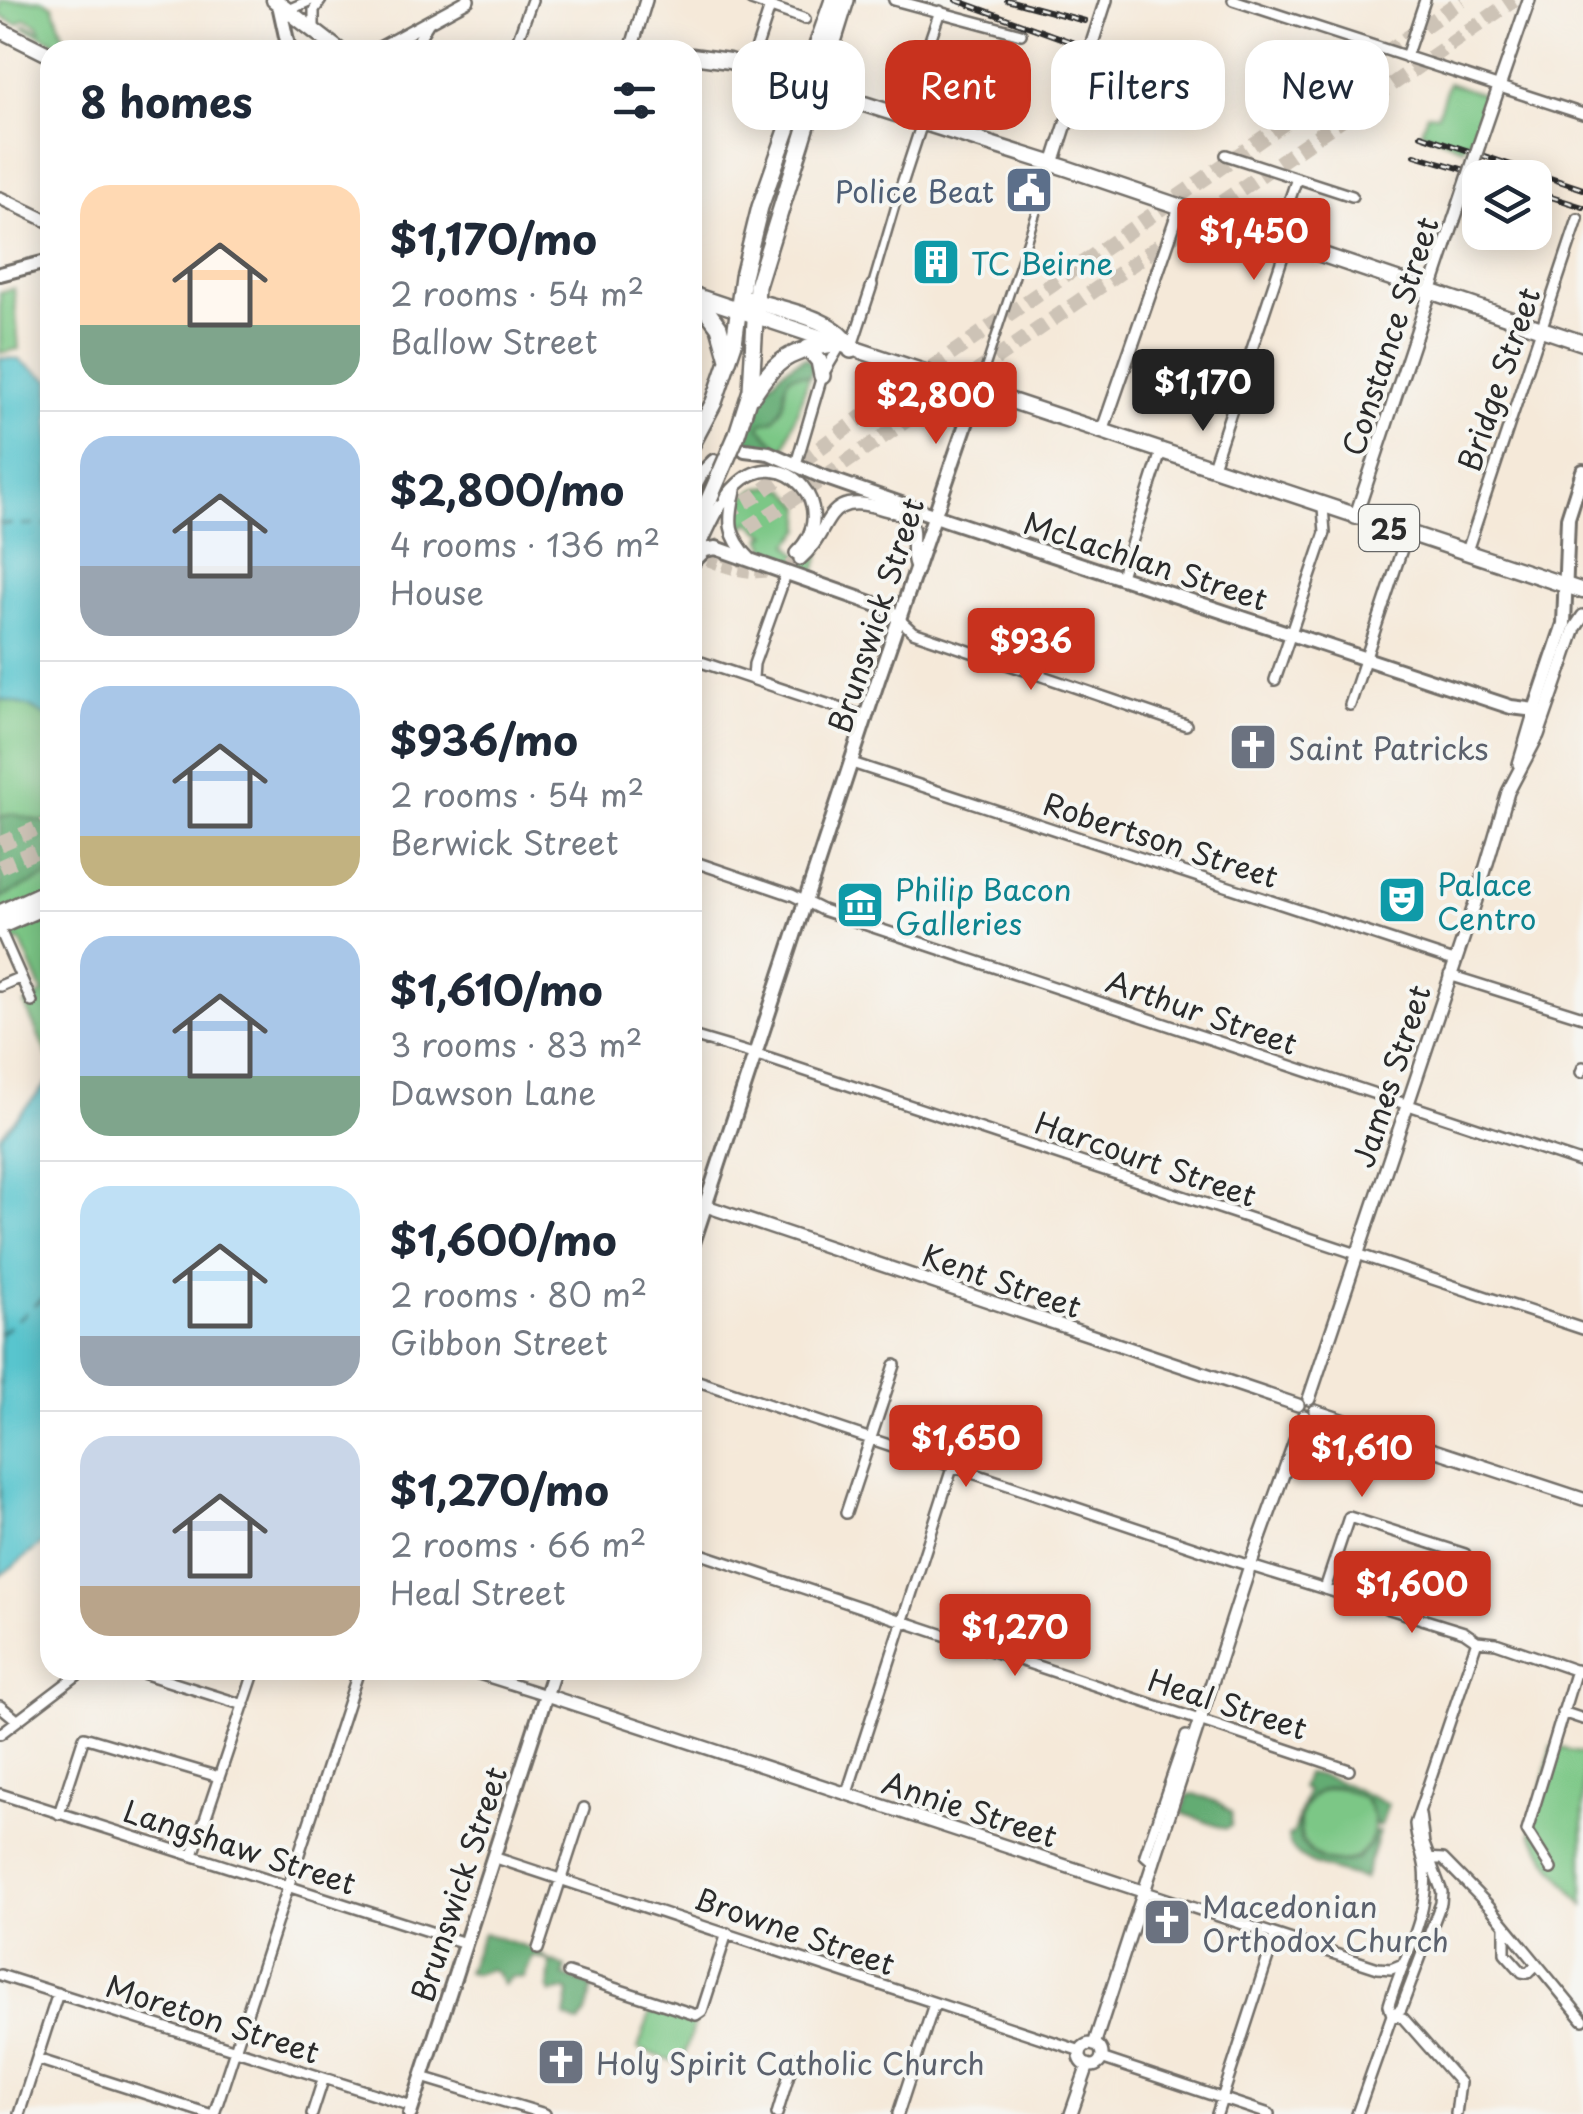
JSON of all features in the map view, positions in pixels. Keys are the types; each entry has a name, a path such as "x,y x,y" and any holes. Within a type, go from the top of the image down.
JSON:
{"highway":[{"path":"818,40 833,0"},
{"path":"834,40 846,0"},
{"path":"702,515 740,443 749,403 754,362 747,306 747,254 786,130"},
{"path":"702,420 717,396 806,130"},
{"path":"702,306 719,327 728,360"},
{"path":"747,306 832,326 844,335 841,346"},
{"name":"25","path":"749,403 780,360 808,348 841,346"},
{"path":"808,348 819,361 822,376"},
{"path":"0,913 40,895"},
{"path":"0,928 40,909"}],"main road":[{"path":"280,3 325,40"},
{"path":"280,3 288,40"},
{"path":"0,30 40,50"},
{"path":"702,57 732,63"},
{"path":"936,130 1053,164 1583,343"},
{"path":"0,274 40,264"},
{"path":"702,298 747,306"},
{"name":"25","path":"841,346 1583,592"},
{"name":"Brunswick Street","path":"702,1199 756,1055 977,392"},
{"name":"McLachlan Street","path":"740,443 934,516 1365,659 1536,710"},
{"path":"702,473 714,461"},
{"name":"James Street","path":"1536,710 1564,624 1568,518 1583,471"},
{"path":"702,554 716,548 886,608 900,620"},
{"name":"Brunswick Street","path":"411,2110 551,1680"}],"street":[{"path":"280,3 310,0"},
{"path":"314,31 314,10 320,0"},
{"path":"398,40 468,0"},
{"path":"633,40 646,0"},
{"path":"751,0 805,20"},
{"path":"894,0 1021,34"},
{"name":"Brunswick Street","path":"977,392 1106,0"},
{"path":"1233,0 1583,114"},
{"path":"1406,57 1425,0"},
{"name":"Constance Street","path":"1355,518 1528,0"},
{"path":"517,40 530,1"},
{"path":"759,40 770,7"},
{"path":"930,40 940,11"},
{"path":"418,40 429,21"},
{"path":"796,464 822,376 872,285 921,130"},
{"path":"1226,155 1352,196"},
{"path":"1212,469 1282,242 1297,178"},
{"path":"0,198 40,217"},
{"path":"1102,432 1180,207"},
{"name":"Bridge Street","path":"1466,554 1578,219"},
{"path":"779,457 800,441"},
{"path":"1120,578 1161,452"},
{"path":"702,544 736,486 749,476 772,471 788,474 801,483 811,500 813,520 798,556 812,546 837,509 861,504 909,520 913,528 910,554 917,570"},
{"path":"736,486 729,516 730,532 756,564"},
{"path":"1275,680 1325,533 1323,507"},
{"path":"1350,705 1407,534"},
{"path":"753,678 786,574"},
{"name":"James Street","path":"1094,2045 1518,768 1583,616"},
{"path":"900,620 913,632 1186,725"},
{"path":"702,662 866,717"},
{"path":"1519,708 1534,730"},
{"name":"James Street","path":"1534,730 1536,710"},
{"name":"Robertson Street","path":"852,763 1454,962"},
{"name":"Arthur Street","path":"702,865 856,922 1583,1164"},
{"path":"0,928 32,1002"},
{"path":"1450,975 1583,1017"},
{"path":"0,986 20,977"},
{"name":"Harcourt Street","path":"702,1039 1583,1329"},
{"name":"Kent Street","path":"702,1205 1583,1499"},
{"path":"846,1513 895,1365"},
{"path":"702,1381 1250,1566 1464,1632 1477,1642 1496,1643 1579,1672 1562,1712 1527,1832 1551,1869"},
{"path":"847,1793 953,1465"},
{"path":"1325,1589 1349,1516 1465,1554"},
{"name":"Heal Street","path":"702,1554 1349,1770"},
{"path":"1392,2015 1388,2005 1424,1897 1426,1858 1420,1811 1477,1642"},
{"path":"0,1734 71,1680"},
{"path":"165,1680 244,1706"},
{"path":"193,1856 252,1680"},
{"path":"37,2059 212,2114 355,1680"},
{"path":"498,1680 546,1695"},
{"name":"Annie Street","path":"546,1695 1275,1936 1378,1968 1391,1969 1403,1964"},
{"path":"0,1706 18,1720"},
{"path":"1562,1712 1583,1719"},
{"name":"James Street","path":"1154,1864 1144,1855 1186,1736"},
{"path":"60,1814 84,1737 219,1777"},
{"name":"Langshaw Street","path":"0,1794 465,1943"},
{"path":"538,1949 584,1808"},
{"name":"Browne Street","path":"493,1857 1081,2051"},
{"path":"1426,1858 1448,1862 1490,1906 1583,2020"},
{"path":"1356,2114 1392,2015 1401,2009 1441,1904 1442,1892 1426,1858"},
{"path":"1505,1927 1505,1953 1522,1972 1528,1973 1538,1964"},
{"path":"568,1973 696,2014 702,2011 727,1932"},
{"path":"1217,2114 1275,1936"},
{"path":"1378,1968 1394,1986"},
{"name":"Moreton Street","path":"0,1975 411,2110"},
{"path":"19,2114 58,1993"},
{"path":"898,2114 934,2004"},
{"path":"1392,2015 1403,2018 1460,2084 1456,2114"},
{"path":"1094,2045 1102,2058 1098,2064 1088,2066 1082,2061 1081,2051 1094,2045"},
{"path":"777,2114 794,2058"},
{"path":"1102,2058 1268,2114"},
{"path":"1072,2114 1088,2066"},
{"path":"422,2076 545,2114"},
{"path":"312,2114 324,2080"},
{"path":"1361,2100 1364,2114"}],"green space":[{"path":"0,0 43,0 53,5 64,37 70,40 50,40 23,27 41,31 26,19 17,24 0,16"},
{"path":"1448,83 1486,95 1471,142 1466,141 1463,148 1421,131 1427,113 1438,114"},
{"path":"14,288 19,349 0,353 0,292"},
{"path":"806,357 813,365 810,376 789,378 783,405 773,420 762,423 760,428 780,448 743,440 773,381"},
{"path":"813,365 785,447 743,440 771,381"},
{"path":"776,486 787,490 802,507 802,529 789,544 804,562 823,541 815,572 768,552 762,537 767,535 749,522 740,532 760,556 740,536 736,513 740,503 760,488"},
{"path":"0,699 40,713 40,986 20,940 9,945 0,922"},
{"path":"12,814 40,821 40,880 0,898 0,817"},
{"path":"40,995 40,1039 25,1005"},
{"path":"1552,1746 1583,1753 1583,1905 1531,1833"},
{"path":"1306,1773 1338,1781 1388,1804 1381,1825 1377,1826 1366,1799 1337,1786 1317,1793 1305,1805 1299,1819 1300,1835 1307,1849 1319,1859 1336,1862 1358,1858 1371,1843 1374,1832 1379,1832 1364,1879 1318,1866 1291,1846 1288,1836 1293,1833 1307,1791 1301,1788"},
{"path":"1337,1788 1363,1799 1374,1825 1363,1851 1337,1862 1311,1851 1300,1825 1311,1799"},
{"path":"1188,1795 1220,1803 1232,1813 1231,1826 1225,1829 1182,1813"},
{"path":"483,1933 536,1950 566,1967 564,1976 590,1985 586,2014 579,2024 565,2017 569,1993 551,1993 548,1988 550,1961 533,1956 524,1978 511,1977 503,1985 491,1969 467,1972"},
{"path":"651,2010 694,2024 682,2064 638,2049"}],"water":[{"path":"0,358 17,359 40,374 40,713 0,699"},
{"path":"40,1091 40,1546 0,1576 0,1136"}],"ferry route":[{"path":"0,524 40,525"},
{"path":"0,1334 40,1300"}],"tunnel":[{"path":"705,524 756,496 872,409 1462,0"},
{"path":"709,552 780,508 1514,0"},
{"path":"702,549 755,567"},
{"path":"702,558 759,573 800,559"},
{"path":"0,844 40,827"},
{"path":"0,867 40,849"}],"railway":[{"path":"956,0 1066,40"},
{"path":"1007,0 1085,21"},
{"path":"1421,135 1583,189"},
{"path":"1415,155 1462,169"},
{"path":"1552,197 1583,207"}],"place":[{"name":"Police Beat","path":"1029,190"},
{"name":"TC Beirne","path":"936,262"},
{"name":"Saint Patricks","path":"1253,747"},
{"name":"Palace Centro","path":"1402,900"},
{"name":"Philip Bacon Galleries","path":"860,905"},
{"name":"Macedonian Orthodox Church","path":"1167,1922"},
{"name":"Holy Spirit Catholic Church","path":"561,2062"}]}
